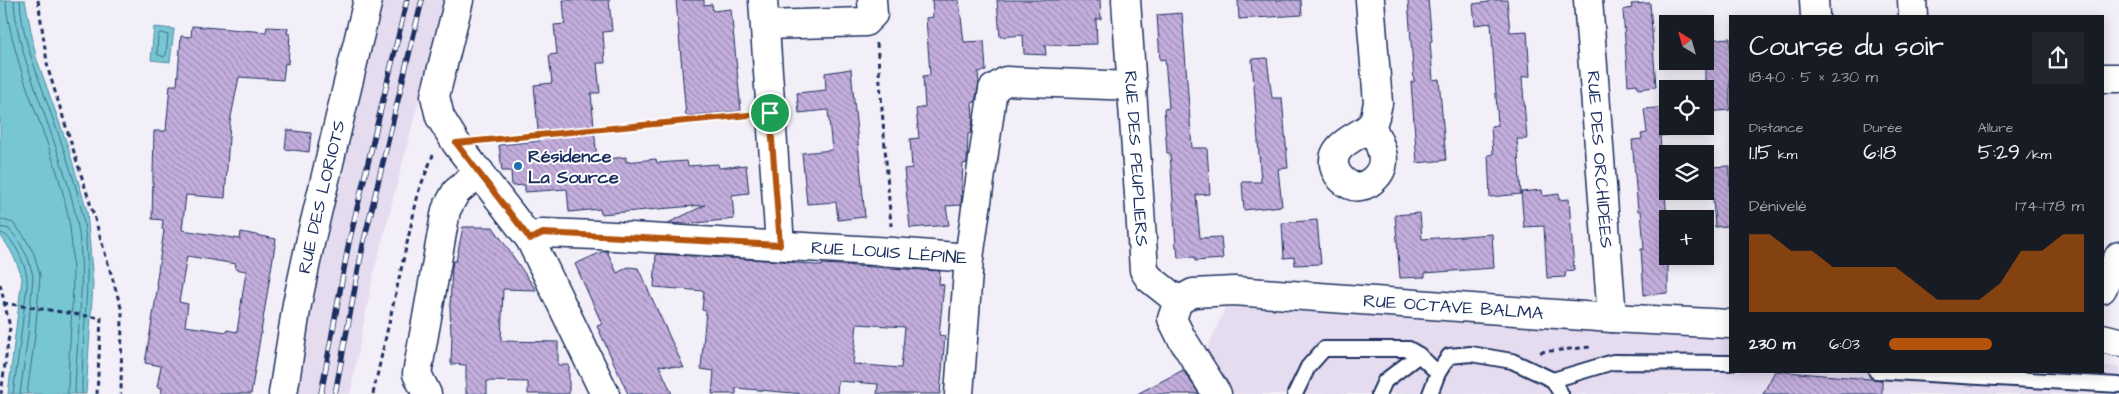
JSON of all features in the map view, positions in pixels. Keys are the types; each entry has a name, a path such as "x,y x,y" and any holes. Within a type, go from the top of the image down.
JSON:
{"street":[{"path":"459,0 434,96 446,146 480,172 530,239 605,394"},
{"name":"RUE DES PEUPLIERS","path":"1126,0 1144,270 1149,278 1178,301"},
{"path":"1370,0 1378,103 1371,126"},
{"name":"RUE DES ORCHIDÉES","path":"1588,0 1612,318"},
{"path":"1814,0 1815,15"},
{"path":"1912,0 1912,15"},
{"name":"RUE DES LORIOTS","path":"283,394 299,296 361,5"},
{"path":"780,245 764,13 859,23 866,22 871,9"},
{"path":"2104,78 2119,78"},
{"name":"RUE LOUIS LÉPINE","path":"530,239 543,233 780,245 969,258 993,89 1006,81 1133,86"},
{"path":"427,394 417,374 446,210 456,192 480,172"},
{"path":"2104,285 2119,256"},
{"path":"959,394 969,258"},
{"name":"RUE OCTAVE BALMA","path":"1178,301 1193,293 1234,291 1612,318 1729,324"},
{"path":"1178,301 1172,319 1181,337 1217,394"},
{"path":"2104,338 2119,342"}],"lane":[{"path":"1295,394 1308,368 1324,349 1409,349 1419,355 1438,373"},
{"path":"1430,394 1438,373 1449,356 1471,354 1512,361 1553,380 1561,394"},
{"path":"1379,394 1385,381 1419,355"},
{"path":"1553,380 1613,362 1729,363"},
{"path":"1911,373 2119,385"}],"path":[{"path":"38,0 48,69 96,219 122,311 121,394"},
{"path":"871,9 877,43 893,252"},
{"path":"373,394 419,190 446,146 770,113"},
{"path":"0,284 10,327 1,394"},
{"path":"3,303 101,318 97,394"}],"shaded area":[{"path":"383,0 445,0 374,272 350,394 296,394 326,229"},
{"path":"1227,304 1729,338 1729,373 2104,373 2104,365 2119,367 2119,394 1233,394 1206,352"}],"water":[{"path":"0,0 25,0 36,57 67,144 87,211 93,284 86,394 8,394 22,278 13,256 0,235"},
{"path":"154,27 174,29 170,62 151,60"}],"building":[{"path":"563,0 609,0 612,31 603,32 605,63 597,63 600,93 591,93 597,160 626,157 626,162 656,159 657,163 687,161 688,166 718,164 719,168 746,165 749,193 732,195 734,219 686,224 668,223 705,205 601,214 600,209 569,212 567,189 525,192 525,185 512,186 511,171 502,171 499,145 539,141 534,85 552,83 549,55 557,54 554,25 565,24"},
{"path":"676,0 704,0 704,5 712,4 713,11 731,9 741,111 686,116"},
{"path":"932,0 959,0 964,42 984,41 986,71 978,72 979,83 975,102 972,103 973,119 971,133 968,134 967,163 963,164 961,205 946,206 949,225 910,228 904,169 912,168 910,139 919,138 916,109 925,107 923,76 930,75 926,18 933,17"},
{"path":"997,0 1100,0 1101,19 1096,19 1097,44 1045,45 1046,55 1024,54 1023,35 1000,37"},
{"path":"1238,0 1301,0 1302,15 1239,19"},
{"path":"1408,0 1428,0 1433,80 1439,79 1446,160 1417,163 1411,82 1414,82"},
{"path":"1489,0 1507,0 1510,32 1527,31 1530,76 1522,77 1527,139 1517,139 1521,194 1490,197 1488,155 1493,154 1491,126 1498,125 1491,23 1475,25 1473,4 1489,2"},
{"path":"1650,3 1656,87 1638,89 1637,84 1628,85 1623,10 1632,8 1631,4"},
{"path":"1182,13 1192,148 1207,148 1210,194 1196,195 1200,238 1221,237 1223,259 1195,261 1195,257 1178,258 1176,247 1170,153 1167,153 1164,109 1169,108 1165,59 1160,60 1157,15"},
{"path":"192,26 266,32 267,27 288,28 287,34 290,34 288,64 285,63 283,80 239,77 230,122 225,198 186,195 182,230 240,239 241,232 276,239 251,394 161,394 162,388 157,387 161,366 145,363 158,285 156,285 164,230 162,229 163,220 152,219 154,131 166,131 170,85 177,85 181,36 191,37","holes":["187,256 236,264 235,269 246,271 237,332 185,326 188,304 179,302"]},
{"path":"1729,38 1729,110 1714,111 1714,80 1705,80 1705,70 1714,70 1714,39"},
{"path":"1267,58 1272,98 1282,98 1288,168 1278,169 1282,206 1244,210 1242,182 1261,182 1252,59"},
{"path":"851,69 865,217 838,220 836,202 807,204 802,153 832,150 828,110 799,113 797,93 826,90 825,73"},
{"path":"1659,108 1659,135 1668,135 1660,136 1661,145 1659,145 1659,200 1665,200 1666,210 1659,210 1659,265 1668,265 1668,293 1644,295 1641,249 1644,249 1641,211 1638,211 1632,140 1642,139 1641,134 1647,133 1644,109"},
{"path":"287,130 311,133 309,152 285,149"},
{"path":"1729,166 1729,226 1715,227 1714,167"},
{"path":"1542,190 1543,196 1559,194 1559,200 1569,199 1574,270 1566,271 1565,277 1547,278 1544,226 1524,227 1521,192"},
{"path":"1420,213 1422,239 1492,234 1494,268 1425,273 1425,277 1400,278 1395,215"},
{"path":"1317,220 1321,264 1295,265 1294,257 1284,258 1282,223"},
{"path":"463,227 493,227 536,290 503,289 501,341 558,342 558,365 569,365 569,394 528,394 528,382 487,381 487,394 466,394 466,365 451,364 450,306 452,267 453,261 456,261"},
{"path":"607,251 617,273 628,267 638,268 684,368 659,365 672,394 628,394 597,326 602,324 575,264"},
{"path":"656,254 782,261 822,266 822,264 940,271 939,284 944,285 939,335 945,336 940,394 877,394 878,384 838,381 837,394 804,394 736,388 736,394 712,394 714,371 701,369 706,311 702,310 704,291 654,287","holes":["857,324 905,327 901,368 853,364"]},
{"path":"1183,370 1199,394 1137,394"},
{"path":"1774,373 1799,373 1882,380 1882,394 1763,394"}],"railway":[{"path":"321,394 349,242 407,0"},
{"path":"335,394 363,245 422,0"}],"place":[{"name":"Résidence La Source","path":"518,166"}],"route":[{"path":"770,113 780,245 543,233 530,239 456,143 519,137 770,113"}]}
